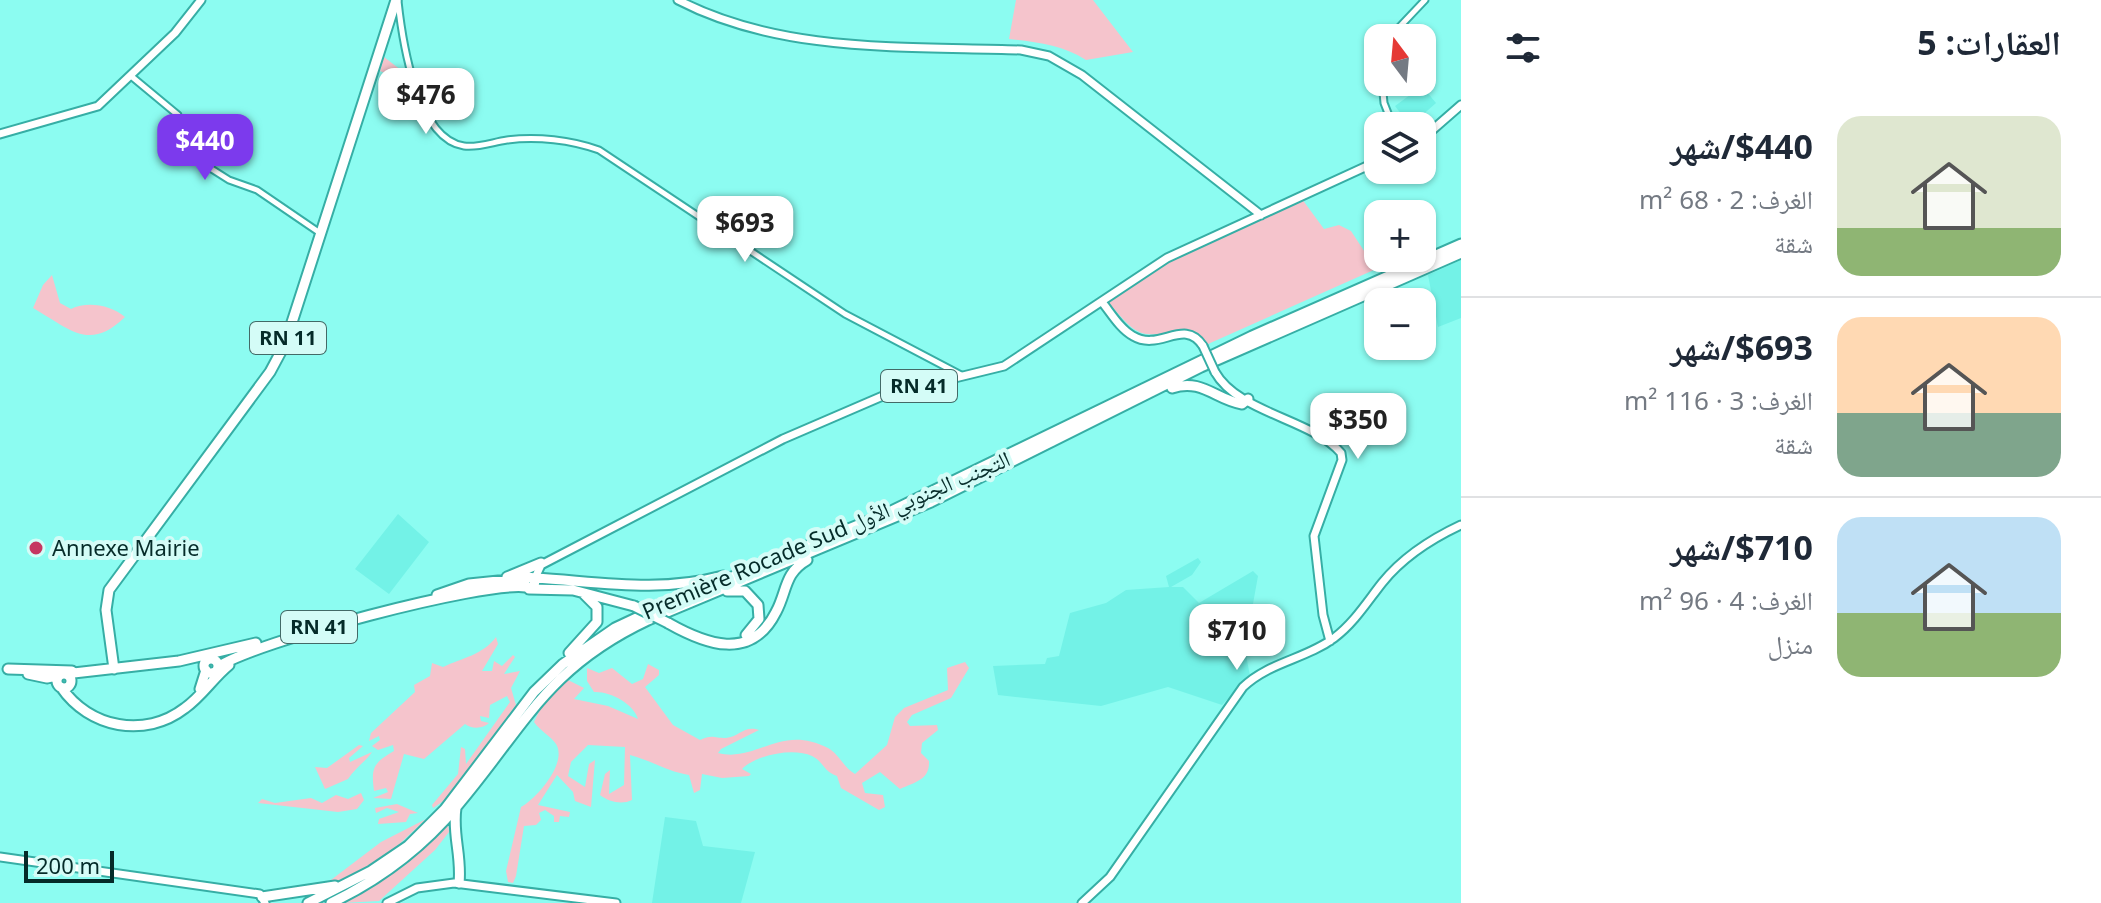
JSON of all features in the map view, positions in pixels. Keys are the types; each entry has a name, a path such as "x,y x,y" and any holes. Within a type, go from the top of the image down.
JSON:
{"highway":[{"name":"RN 11","path":"114,669 106,603 114,579 270,372 290,332 396,21 397,0"},
{"name":"Première Rocade Sud التجنب الجنوبي الأول","path":"308,903 389,860 445,809 534,692 572,657 631,620 978,471 1252,336 1461,244"},
{"name":"Première Rocade Sud التجنب الجنوبي الأول","path":"331,903 403,860 456,808 536,701 567,671 611,639 674,609 931,502 1201,367 1461,253"},
{"path":"1201,367 1200,381 1235,403"},
{"path":"1141,398 1188,383 1206,387 1228,403 1248,399"},
{"path":"576,588 639,588 721,576 839,532"},
{"path":"671,621 692,637 715,645 745,641 772,619 792,571 857,534"},
{"name":"RN 41","path":"500,581 546,561"},
{"path":"427,599 468,589 533,581 639,588"},
{"path":"533,581 619,595 705,637 731,640 751,631 759,614 754,598 739,590 674,609"},
{"path":"533,581 619,595"},
{"name":"RN 41","path":"211,666 260,645 427,599 463,586 533,581"},
{"name":"RN 41","path":"114,669 191,659 260,645 462,593 533,581"},
{"path":"534,692 597,622 595,602 576,588"},
{"path":"576,588 637,605"},
{"path":"3,669 27,677 106,722 136,727 169,718 198,698 226,667 260,645"},
{"path":"110,649 120,663 139,666"},
{"path":"27,677 63,681 105,665 110,649"},
{"path":"191,659 211,666"},
{"path":"198,698 211,666"},
{"path":"3,669 63,681 73,697 89,710 110,720 140,723 161,719 190,700 201,687 211,666"},
{"path":"3,669 83,672 114,669"},
{"path":"63,681 73,701"},
{"path":"456,808 454,825 461,851 459,883"},
{"path":"443,821 450,820 454,825"},
{"path":"264,900 350,883"}],"main road":[{"path":"0,134 98,106 131,76 201,0"},
{"path":"678,0 729,24 791,37 1021,50 1049,56 1082,75 1261,215"},
{"path":"1436,127 1461,105"},
{"name":"RN 41","path":"546,561 783,439 898,390 1004,366 1167,258 1364,167"},
{"path":"1102,302 1136,338 1157,342 1183,333 1196,338 1222,382 1338,449 1342,455 1314,531 1330,641"},
{"path":"1082,903 1110,877 1243,687 1267,670 1330,641 1408,557 1461,525"},
{"path":"533,581 546,561"},
{"path":"533,581 546,561"},
{"path":"1327,628 1344,629"},
{"path":"1327,628 1330,641"},
{"path":"0,857 210,889 248,890 264,900"},
{"path":"387,903 417,888 459,883 616,903"}],"street":[{"path":"1402,24 1425,0"},
{"path":"396,21 425,111 453,142 467,146 511,139 561,141 583,145 616,159 845,314 939,366 965,376"},
{"path":"131,76 178,115 186,146 199,161 229,180 257,190 322,234"},
{"path":"939,366 944,380"}],"shaded area":[{"path":"1016,0 1093,0 1133,52 1086,60 1059,48 1009,39"},
{"path":"384,57 410,77 415,95 408,98 392,90 391,76 380,71"},
{"path":"1408,96 1430,96 1436,103 1426,112 1400,112 1395,106"},
{"path":"1302,199 1324,229 1339,225 1351,231 1364,251 1364,272 1369,272 1208,344 1183,329 1157,334 1140,332 1108,302 1170,261"},
{"path":"1461,260 1461,318 1438,327 1436,288 1430,288 1428,275"},
{"path":"52,275 60,303 71,309 84,305 99,306 125,317 112,328 90,335 79,334 58,323 33,308 43,285"},
{"path":"398,514 429,542 389,594 355,569"},
{"path":"1198,558 1201,562 1192,575 1171,587 1183,587 1199,603 1253,571 1258,576 1247,637 1243,639 1250,676 1222,705 1168,687 1101,706 998,695 993,666 1045,664 1047,658 1059,656 1070,613 1106,603 1126,590 1169,587 1166,576"},
{"path":"496,637 498,644 482,671 492,671 494,661 502,666 513,655 515,657 504,674 520,671 511,688 516,705 451,796 433,808 432,805 458,774 461,747 465,749 466,764 510,702 507,696 490,705 489,718 480,716 481,721 489,723 486,725 477,728 465,724 424,759 404,754 391,799 373,798 388,792 386,788 374,791 373,771 382,759 394,751 393,745 378,750 372,746 380,740 379,736 369,741 371,733 415,692 414,685 430,676 432,663 443,667 479,652"},
{"path":"965,662 969,668 951,698 912,715 907,722 910,726 937,725 938,730 922,743 921,753 929,761 924,776 900,789 880,772 862,783 865,793 883,795 885,807 879,810 841,788 837,776 816,758 795,752 775,754 748,764 742,769 751,774 749,776 722,778 702,774 700,790 694,793 689,775 630,755 632,800 616,802 600,795 605,774 610,770 609,794 624,785 625,747 588,745 571,762 568,776 585,787 589,764 595,760 591,807 575,801 573,792 557,775 538,805 570,812 569,817 560,816 559,822 554,822 554,816 545,810 539,813 541,820 536,825 524,826 516,876 513,883 508,882 506,871 521,807 542,789 558,761 556,744 534,722 545,699 566,679 584,688 574,699 608,706 638,719 632,708 620,700 594,692 587,681 587,668 599,673 612,668 632,684 643,679 648,664 659,670 659,675 645,687 673,725 700,740 731,737 749,729 759,730 718,753 732,755 782,741 811,741 832,751 855,774 887,745 895,717 904,708 948,690 947,668"},
{"path":"359,745 363,746 349,758 350,762 372,752 348,779 325,789 315,767 327,768"},
{"path":"361,793 364,800 357,809 338,812 258,803 262,799 275,803 311,798 322,803 336,795 348,799"},
{"path":"397,804 418,813 410,814 406,822 378,824 379,819 399,812 387,808 376,813 375,808"},
{"path":"665,817 696,821 703,846 755,852 741,903 652,903"},
{"path":"426,819 390,853 354,877 323,886 381,842"},
{"path":"448,823 449,832 435,850 379,901 342,903 404,866"}],"place":[{"name":"Annexe Mairie","path":"36,548"}]}
